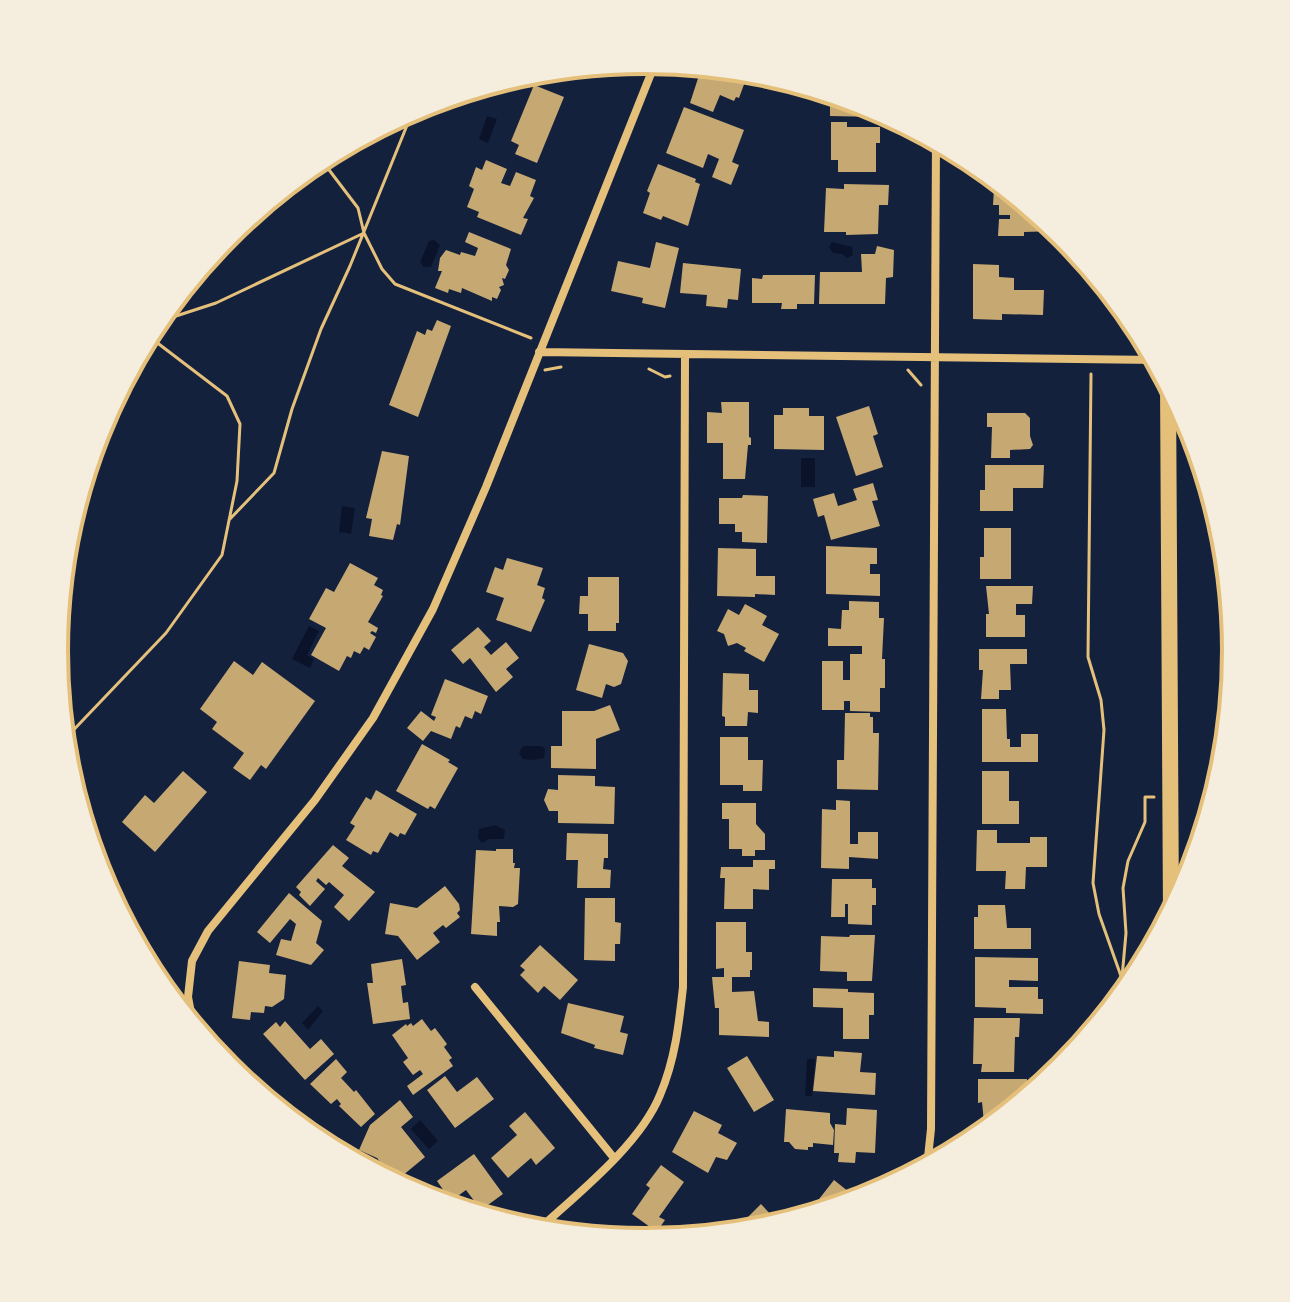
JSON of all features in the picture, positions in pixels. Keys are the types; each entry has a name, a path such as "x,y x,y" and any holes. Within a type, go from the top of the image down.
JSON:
{"main road":[{"path":"1167,407 1171,888"}],"street":[{"path":"190,1005 192,961 208,931 315,800 373,718 433,609 486,487 651,74"},
{"path":"928,1153 936,152"},
{"path":"541,347 685,354 1143,360"},
{"path":"549,1220 635,1134 659,1098 676,1050 683,987 685,354"},
{"path":"475,987 614,1158"}],"path":[{"path":"229,520 274,473 292,409 321,329 407,126"},
{"path":"328,169 358,208 364,233 382,269 395,284 541,347"},
{"path":"175,316 216,303 364,233"},
{"path":"74,730 166,633 222,555 237,481 240,424 227,396 157,343"},
{"path":"532,368 549,371 560,367"},
{"path":"637,368 652,369 665,377"},
{"path":"1091,372 1088,657 1101,700 1104,730 1093,883 1099,914 1121,977"},
{"path":"1122,976 1126,933 1123,888 1128,861 1145,822 1145,797 1169,797"}],"water":[{"path":"487,116 497,119 488,143 479,139"},
{"path":"434,240 440,245 431,267 424,267 420,262 429,241"},
{"path":"832,242 852,247 853,255 847,258 833,253 829,247"},
{"path":"801,458 815,458 815,487 801,487"},
{"path":"342,506 355,508 351,534 339,532"},
{"path":"309,626 319,631 307,655 314,659 310,668 292,659"},
{"path":"526,746 542,746 545,749 544,758 523,759 519,753"},
{"path":"495,825 505,830 504,839 489,839 482,843 478,838 479,829"},
{"path":"318,1006 323,1011 308,1030 302,1023"},
{"path":"807,1059 815,1059 812,1096 805,1096"},
{"path":"420,1120 438,1141 429,1149 411,1129"}],"building":[{"path":"699,77 745,83 739,98 736,97 734,101 720,95 713,112 690,103"},
{"path":"534,85 564,97 537,163 515,154 519,145 511,141"},
{"path":"830,105 862,117 830,116"},
{"path":"684,107 744,130 732,162 739,165 731,185 712,177 719,159 708,154 703,168 666,153"},
{"path":"831,122 847,122 847,127 880,127 880,143 876,143 876,172 838,172 838,160 831,160"},
{"path":"486,160 507,169 501,183 510,186 516,172 536,180 530,196 534,198 523,218 528,219 521,235 477,217 479,212 467,207 474,189 469,186 476,167 482,170"},
{"path":"658,164 696,179 695,182 700,184 688,226 663,216 661,220 643,213 650,193 647,191"},
{"path":"844,184 889,185 888,205 879,205 878,234 824,232 826,188 844,189"},
{"path":"994,191 1041,231 1024,232 1024,236 998,236 999,219 1010,219 1010,215 999,215 999,205 993,205"},
{"path":"469,232 511,249 506,265 509,270 505,279 502,278 504,285 499,287 501,290 497,299 492,297 492,301 462,288 461,293 449,289 448,293 435,288 442,271 438,271 440,258 446,250 475,256 478,248 465,242"},
{"path":"656,242 679,248 665,308 642,303 643,298 611,291 618,261 650,268"},
{"path":"877,246 894,250 893,277 886,278 885,304 819,304 820,272 862,272 861,254 875,254"},
{"path":"683,263 741,269 738,300 728,299 727,308 706,306 707,295 680,293"},
{"path":"973,264 999,265 999,277 1014,278 1014,290 1044,290 1043,315 1002,314 1002,320 973,319"},
{"path":"763,275 815,275 814,304 797,304 797,309 781,309 782,303 752,303 752,278 762,279"},
{"path":"437,320 451,326 418,417 389,405 417,331 425,335 427,329 432,331"},
{"path":"721,402 749,402 751,445 748,445 745,479 723,479 723,443 707,443 707,412 722,413"},
{"path":"869,406 878,434 873,436 883,467 856,476 836,417"},
{"path":"783,408 809,408 809,416 824,416 824,450 774,449 774,415 783,415"},
{"path":"987,413 1025,413 1030,418 1033,445 1030,449 1010,450 1010,458 991,458 992,427 987,427"},
{"path":"382,451 409,456 400,525 397,524 393,540 369,536 372,519 366,518"},
{"path":"985,465 1044,465 1043,488 1013,488 1013,511 980,511 980,490 985,490"},
{"path":"873,483 878,500 872,501 880,526 831,540 824,515 818,517 813,499 834,493 838,506 857,500 853,489"},
{"path":"743,495 768,496 767,543 742,542 742,532 735,532 735,524 719,524 719,498 742,498"},
{"path":"984,528 1011,528 1011,579 980,579"},
{"path":"826,546 877,548 877,564 870,564 870,574 880,574 880,596 826,594"},
{"path":"718,548 756,549 756,576 775,576 775,595 717,596"},
{"path":"507,558 543,568 537,585 545,588 542,598 545,600 531,632 496,620 504,598 486,592 495,567 503,570"},
{"path":"350,563 378,578 374,585 383,590 383,596 368,622 378,628 376,633 370,633 376,637 369,650 364,647 360,654 354,651 351,658 347,656 339,671 311,655 326,628 309,619 326,588 334,592"},
{"path":"588,577 619,577 619,623 616,623 616,631 588,631 588,614 579,614 580,596 588,596"},
{"path":"986,586 1033,586 1032,604 1016,604 1016,615 1025,615 1025,637 986,637 986,614 989,614"},
{"path":"849,601 879,602 879,618 884,618 882,659 885,659 885,688 880,688 880,712 850,711 850,701 844,701 844,710 822,710 822,661 843,661 843,680 850,680 850,654 862,654 862,646 828,646 828,628 841,629 842,610 849,610"},
{"path":"745,604 767,616 762,625 779,634 764,662 744,651 746,648 737,643 728,646 724,634 717,631 728,609 739,615"},
{"path":"478,627 491,641 484,647 491,655 506,642 519,658 506,669 513,677 496,692 470,658 463,664 451,650"},
{"path":"589,644 623,653 628,661 621,684 614,687 606,684 602,698 576,690"},
{"path":"979,649 1027,649 1027,664 1010,664 1011,690 999,690 999,699 981,699 983,670 979,670"},
{"path":"234,661 253,675 262,662 315,701 266,769 261,765 250,780 233,768 244,753 212,729 217,722 200,709"},
{"path":"723,673 749,674 749,690 758,690 758,713 748,712 747,726 725,726 725,717 722,716"},
{"path":"445,679 488,696 481,714 475,711 472,719 465,716 460,728 456,726 451,739 431,731 423,741 407,728 421,711 434,721 436,717 431,715"},
{"path":"610,705 620,730 596,739 596,769 551,768 551,746 562,746 562,711 594,711"},
{"path":"982,709 1006,709 1010,747 1021,747 1021,734 1038,734 1038,762 982,762"},
{"path":"845,713 870,713 873,717 873,733 879,733 878,790 837,789 837,760 844,760"},
{"path":"720,737 748,737 748,760 763,760 762,791 743,791 743,785 720,785"},
{"path":"422,744 458,768 435,809 430,806 428,809 396,791"},
{"path":"183,771 207,792 155,852 122,822 145,795 154,803"},
{"path":"982,771 1009,771 1009,801 1019,801 1019,824 982,824"},
{"path":"558,775 595,776 595,786 615,787 614,824 558,823 558,811 549,811 544,800 548,789 558,790"},
{"path":"376,790 417,814 405,835 400,833 398,837 390,832 378,853 373,851 371,855 346,840 355,826 350,823 366,797 371,800"},
{"path":"836,800 850,801 850,844 858,844 858,832 878,832 878,859 849,857 849,869 821,868 822,809 836,810"},
{"path":"722,803 756,803 756,824 765,834 765,850 755,850 755,856 742,856 742,849 729,849 729,819 722,819"},
{"path":"977,830 997,830 997,843 1030,843 1030,837 1047,837 1047,867 1026,867 1025,889 1005,889 1006,871 976,871"},
{"path":"567,833 608,834 608,858 604,858 603,869 611,870 610,888 577,888 578,860 566,860"},
{"path":"333,845 349,858 342,866 375,892 349,921 334,907 344,895 329,882 326,885 318,878 316,881 325,889 310,906 296,887"},
{"path":"513,849 514,868 520,868 518,904 513,907 499,906 497,936 471,934 476,850"},
{"path":"753,860 775,860 775,869 769,869 769,890 753,889 753,909 724,909 725,878 720,878 721,867 753,867"},
{"path":"832,879 872,879 872,888 876,888 876,905 872,905 872,925 848,924 848,904 845,904 845,917 831,917"},
{"path":"445,886 459,904 457,913 460,917 433,933 440,942 417,960 398,936 385,934 390,903 417,908"},
{"path":"289,893 322,921 316,943 324,950 311,965 276,955 281,939 291,941 296,924 290,919 270,943 257,932"},
{"path":"585,898 615,898 615,922 621,923 620,944 615,944 615,961 584,960"},
{"path":"978,905 1005,905 1007,928 1031,928 1031,949 974,949 974,917 978,917"},
{"path":"716,922 746,922 746,952 752,952 752,970 750,977 732,977 732,992 754,991 758,1021 769,1022 769,1037 719,1035 719,1008 715,1008 712,977 724,977 724,968 716,969"},
{"path":"875,935 872,981 847,981 847,972 820,971 821,936"},
{"path":"540,945 578,980 560,1000 544,986 538,993 520,975 525,970 520,966"},
{"path":"975,957 1038,958 1038,981 1009,980 1009,987 1038,987 1038,999 1043,999 1043,1014 1006,1013 1006,1008 975,1007"},
{"path":"402,959 406,985 401,986 403,1003 408,1002 410,1019 373,1024 367,983 373,983 371,964"},
{"path":"239,961 270,965 269,973 286,975 284,999 272,1007 265,1006 264,1013 251,1012 250,1020 232,1018"},
{"path":"813,988 874,993 874,1015 869,1015 869,1039 843,1039 843,1008 813,1007"},
{"path":"568,1003 624,1016 620,1032 628,1034 623,1055 594,1048 595,1045 561,1033"},
{"path":"974,1018 1020,1018 1019,1037 1015,1037 1014,1072 981,1072 982,1064 973,1064"},
{"path":"422,1019 431,1031 435,1028 447,1044 444,1047 452,1058 449,1060 453,1066 413,1095 407,1086 423,1074 420,1070 413,1075 403,1062 408,1058 392,1035 406,1024 413,1026"},
{"path":"285,1021 310,1049 321,1039 334,1054 305,1080 263,1034 276,1022 280,1027"},
{"path":"834,1051 862,1053 860,1072 876,1073 875,1095 813,1091 817,1056 834,1057"},
{"path":"747,1056 774,1100 754,1112 727,1068"},
{"path":"336,1059 347,1072 341,1078 354,1092 356,1090 375,1114 361,1127 339,1106 341,1104 337,1099 331,1104 310,1084"},
{"path":"445,1076 457,1092 477,1077 494,1099 455,1128 427,1090"},
{"path":"978,1079 1027,1079 1025,1085 984,1118 982,1102 978,1103"},
{"path":"400,1100 413,1117 401,1127 425,1157 404,1175 382,1164 377,1158 359,1150 370,1125"},
{"path":"847,1108 877,1110 875,1153 856,1152 855,1163 838,1162 839,1153 834,1153 835,1124 846,1125"},
{"path":"786,1109 830,1113 833,1145 813,1143 808,1150 795,1149 789,1142 784,1142"},
{"path":"694,1111 722,1125 718,1133 737,1143 727,1160 716,1157 708,1173 672,1152"},
{"path":"525,1112 555,1148 536,1165 531,1158 508,1178 491,1158 517,1135 509,1126"},
{"path":"474,1154 503,1194 487,1205 475,1201 466,1190 458,1196 444,1191 437,1181"},
{"path":"661,1165 684,1182 659,1217 665,1220 660,1228 649,1228 632,1214 650,1188 646,1185"},
{"path":"834,1180 847,1191 830,1197 818,1201"},
{"path":"761,1204 770,1214 758,1217 746,1219"}]}
